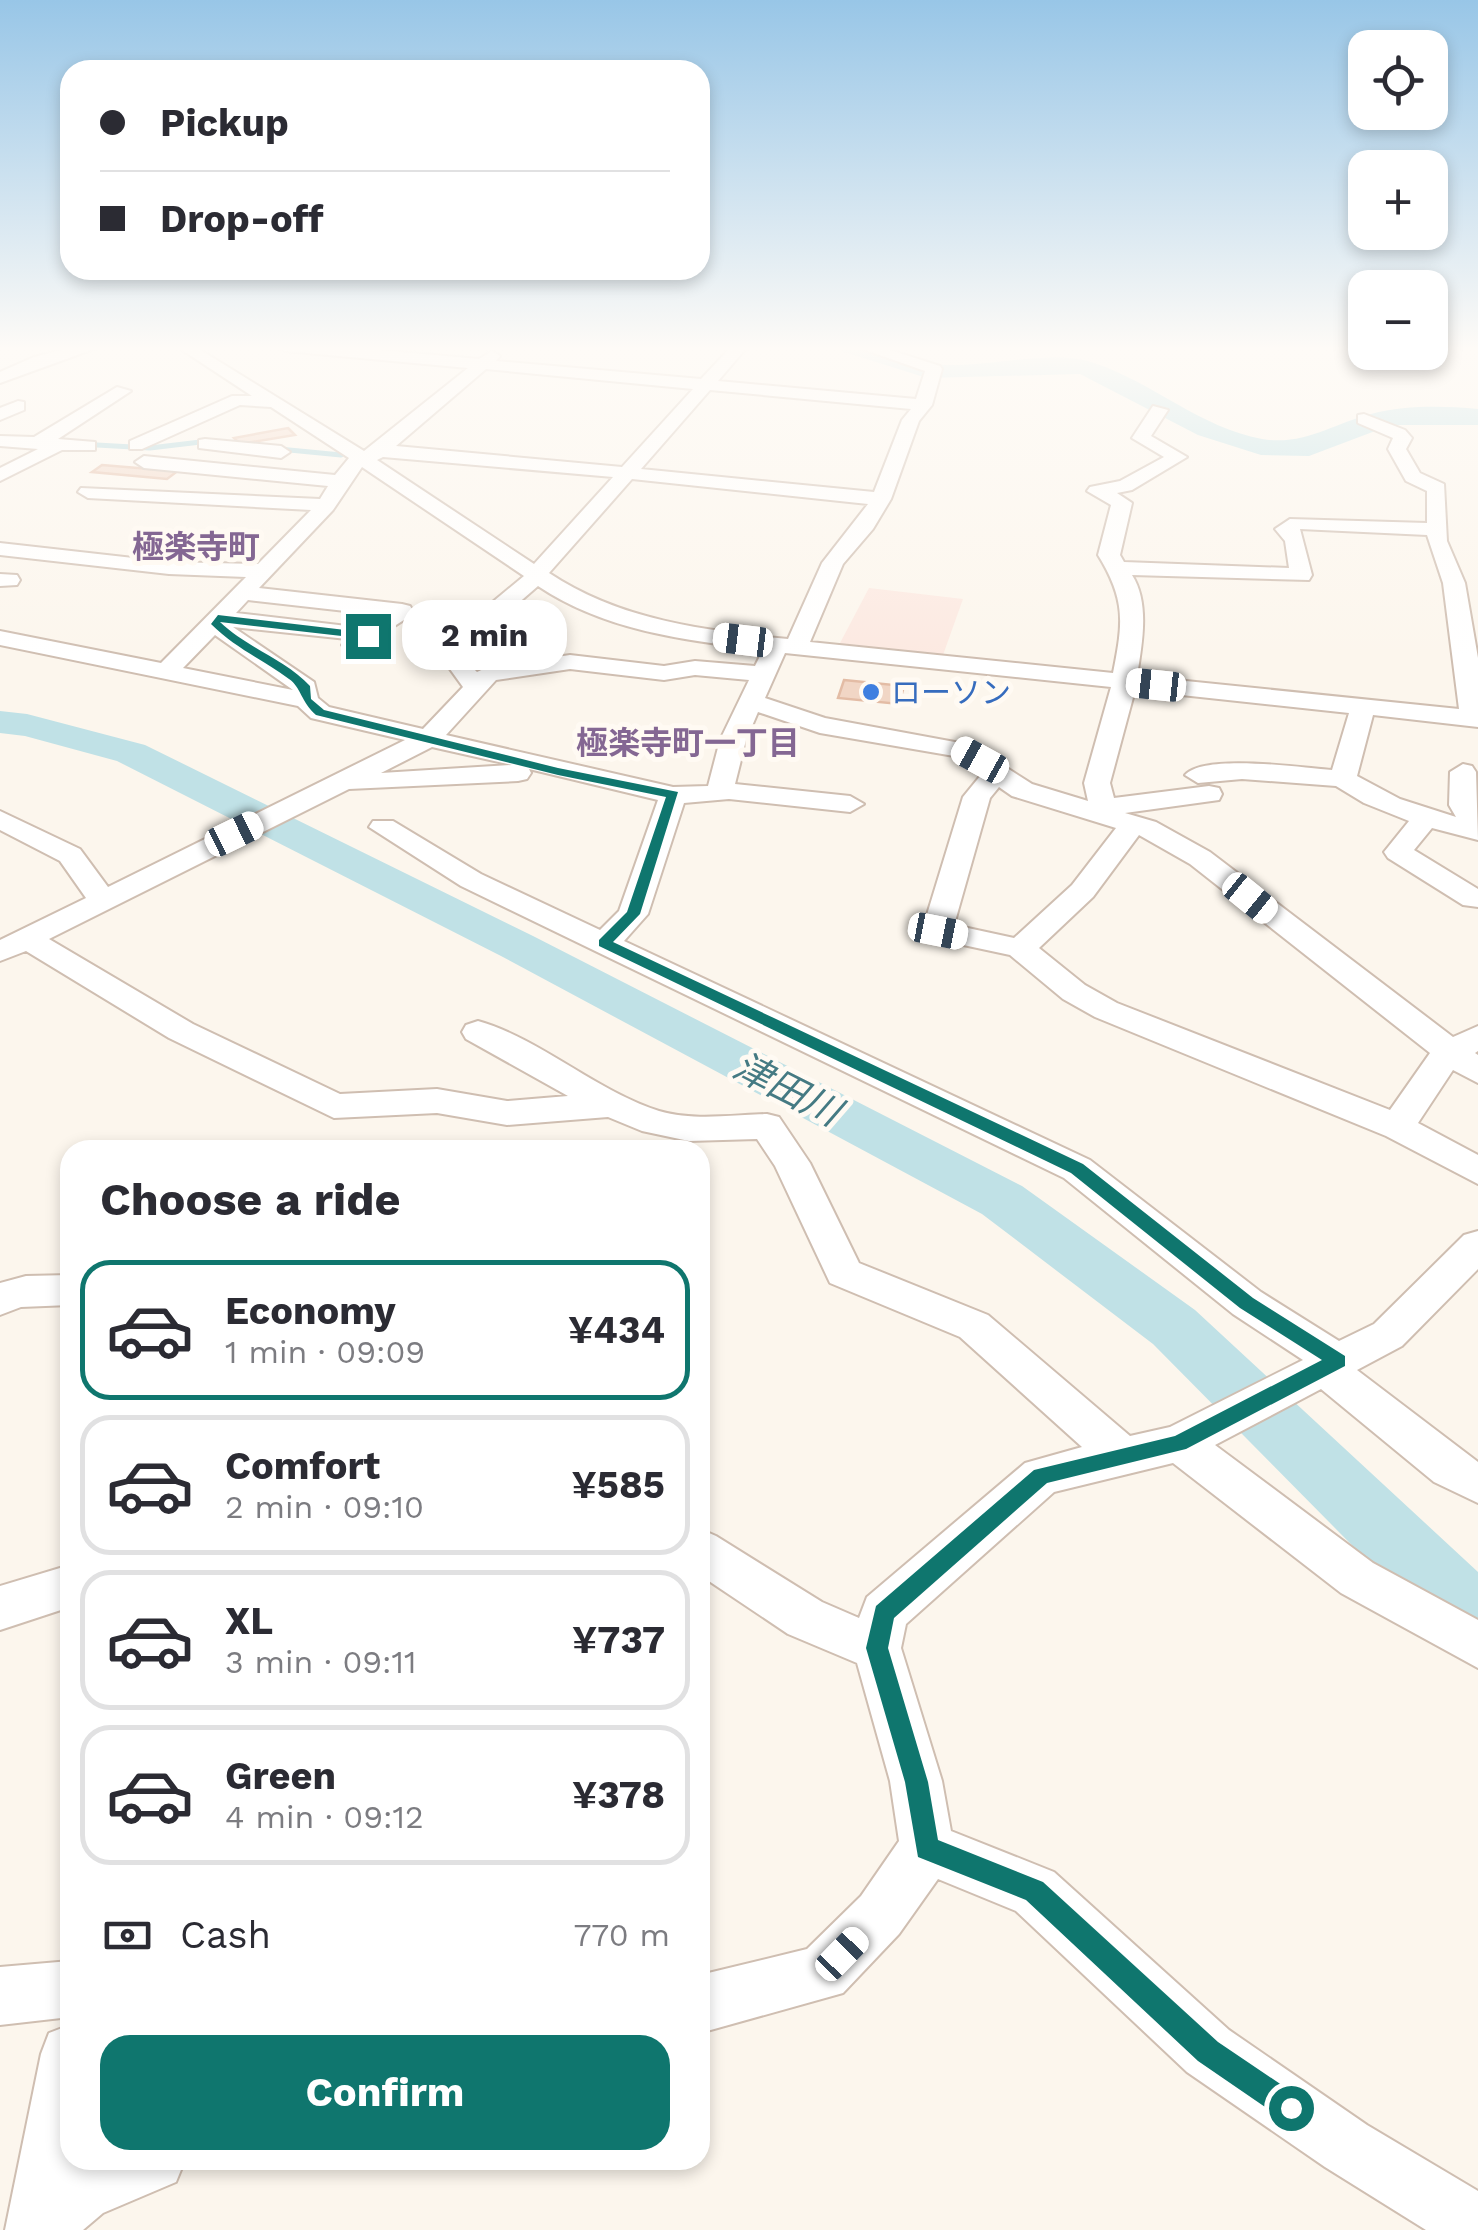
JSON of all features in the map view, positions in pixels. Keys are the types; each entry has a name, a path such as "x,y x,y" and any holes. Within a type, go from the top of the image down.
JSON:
{"street":[{"path":"0,475 48,450"},
{"path":"172,450 268,463 340,481"},
{"path":"362,450 534,574 592,609 628,621 675,632 786,646 1474,718 1454,583 1436,529 1437,488 1413,477 1398,450"},
{"path":"164,673 326,506 350,465 377,450"},
{"path":"476,688 462,669 491,615 519,594 646,450"},
{"path":"0,638 306,700 320,712 558,771 673,795 719,794 733,740 763,674 824,590 833,562 866,525 899,450"},
{"path":"1104,812 1098,783 1119,710 1132,635 1129,587 1109,555 1122,503 1097,491 1124,486 1178,458 1163,450"},
{"path":"202,457 268,463 308,454 371,455 626,472 881,498"},
{"path":"223,475 228,499"},
{"path":"88,492 261,497 326,506"},
{"path":"1120,568 1301,575 1295,540 1285,529 1298,522 1436,529"},
{"path":"0,550 169,568 267,571"},
{"path":"216,620 361,640 402,611 242,592"},
{"path":"216,620 236,644 294,676 304,686 306,700"},
{"path":"13,946 428,739 488,674 570,662 664,673 695,668 763,674"},
{"path":"750,701 820,724 962,750 998,770 1022,790 1132,823 1200,858 1299,938 1464,1044 1478,1072"},
{"path":"1343,779 1362,706"},
{"path":"1104,812 1204,785 1241,768 1343,779 1356,789 1426,818 1477,832 1463,805 1463,772"},
{"path":"998,770 976,797 938,931 1020,948 1074,992 1106,1010 1398,1127 1478,1171"},
{"path":"337,784 558,771"},
{"path":"720,790 850,804"},
{"path":"604,943 634,914 673,795"},
{"path":"1426,818 1398,852 1428,877 1473,899"},
{"path":"0,819 70,855 102,900"},
{"path":"1020,948 1062,915 1102,870 1132,823"},
{"path":"383,827 471,880 1077,1168 1323,1369 1450,1468 1478,1484"},
{"path":"13,946 334,1106 436,1100 508,1113 611,1105"},
{"path":"478,1032 611,1105 689,1129 767,1126 792,1163 844,1273 974,1326 1123,1456"},
{"path":"1398,1127 1432,1066 1464,1044"},
{"path":"710,2001 823,1973 880,1916 927,1848 916,1782 877,1648 884,1613 1041,1476 1179,1443 1388,1334 1471,1262"},
{"path":"0,1300 15,1290 60,1292"},
{"path":"1179,1443 1357,1578 1478,1644"},
{"path":"710,1556 805,1618 877,1648"},
{"path":"0,1608 60,1589"},
{"path":"927,1848 1034,1891 1208,2051 1346,2146 1478,2226"},
{"path":"0,1996 60,1990"},
{"path":"37,2230 60,2107"},
{"path":"37,2230 81,2191 130,2170"}],"shaded area":[{"path":"869,588 963,599 943,655 839,645"}],"building":[{"path":"102,465 179,470 167,479 92,472"},
{"name":"ローソン","path":"844,680 904,686 899,704 838,698"}],"waterway":[{"path":"290,450 341,455"},
{"name":"津田川","path":"0,722 27,725 131,753 517,946 1002,1200 1174,1327 1446,1592 1478,1607"}],"place":[{"name":"ローソン","path":"871,692"}],"district":[{"name":"極楽寺町","path":"196,547"},
{"name":"極楽寺町一丁目","path":"688,743"}],"route":[{"path":"368,636 218,618 214,622 236,644 294,676 304,686 306,700 320,712 673,795 634,914 604,943 1077,1168 1246,1303 1338,1361 1179,1443 1041,1476 884,1613 877,1648 916,1782 927,1848 1034,1891 1208,2051 1291,2108"}]}
